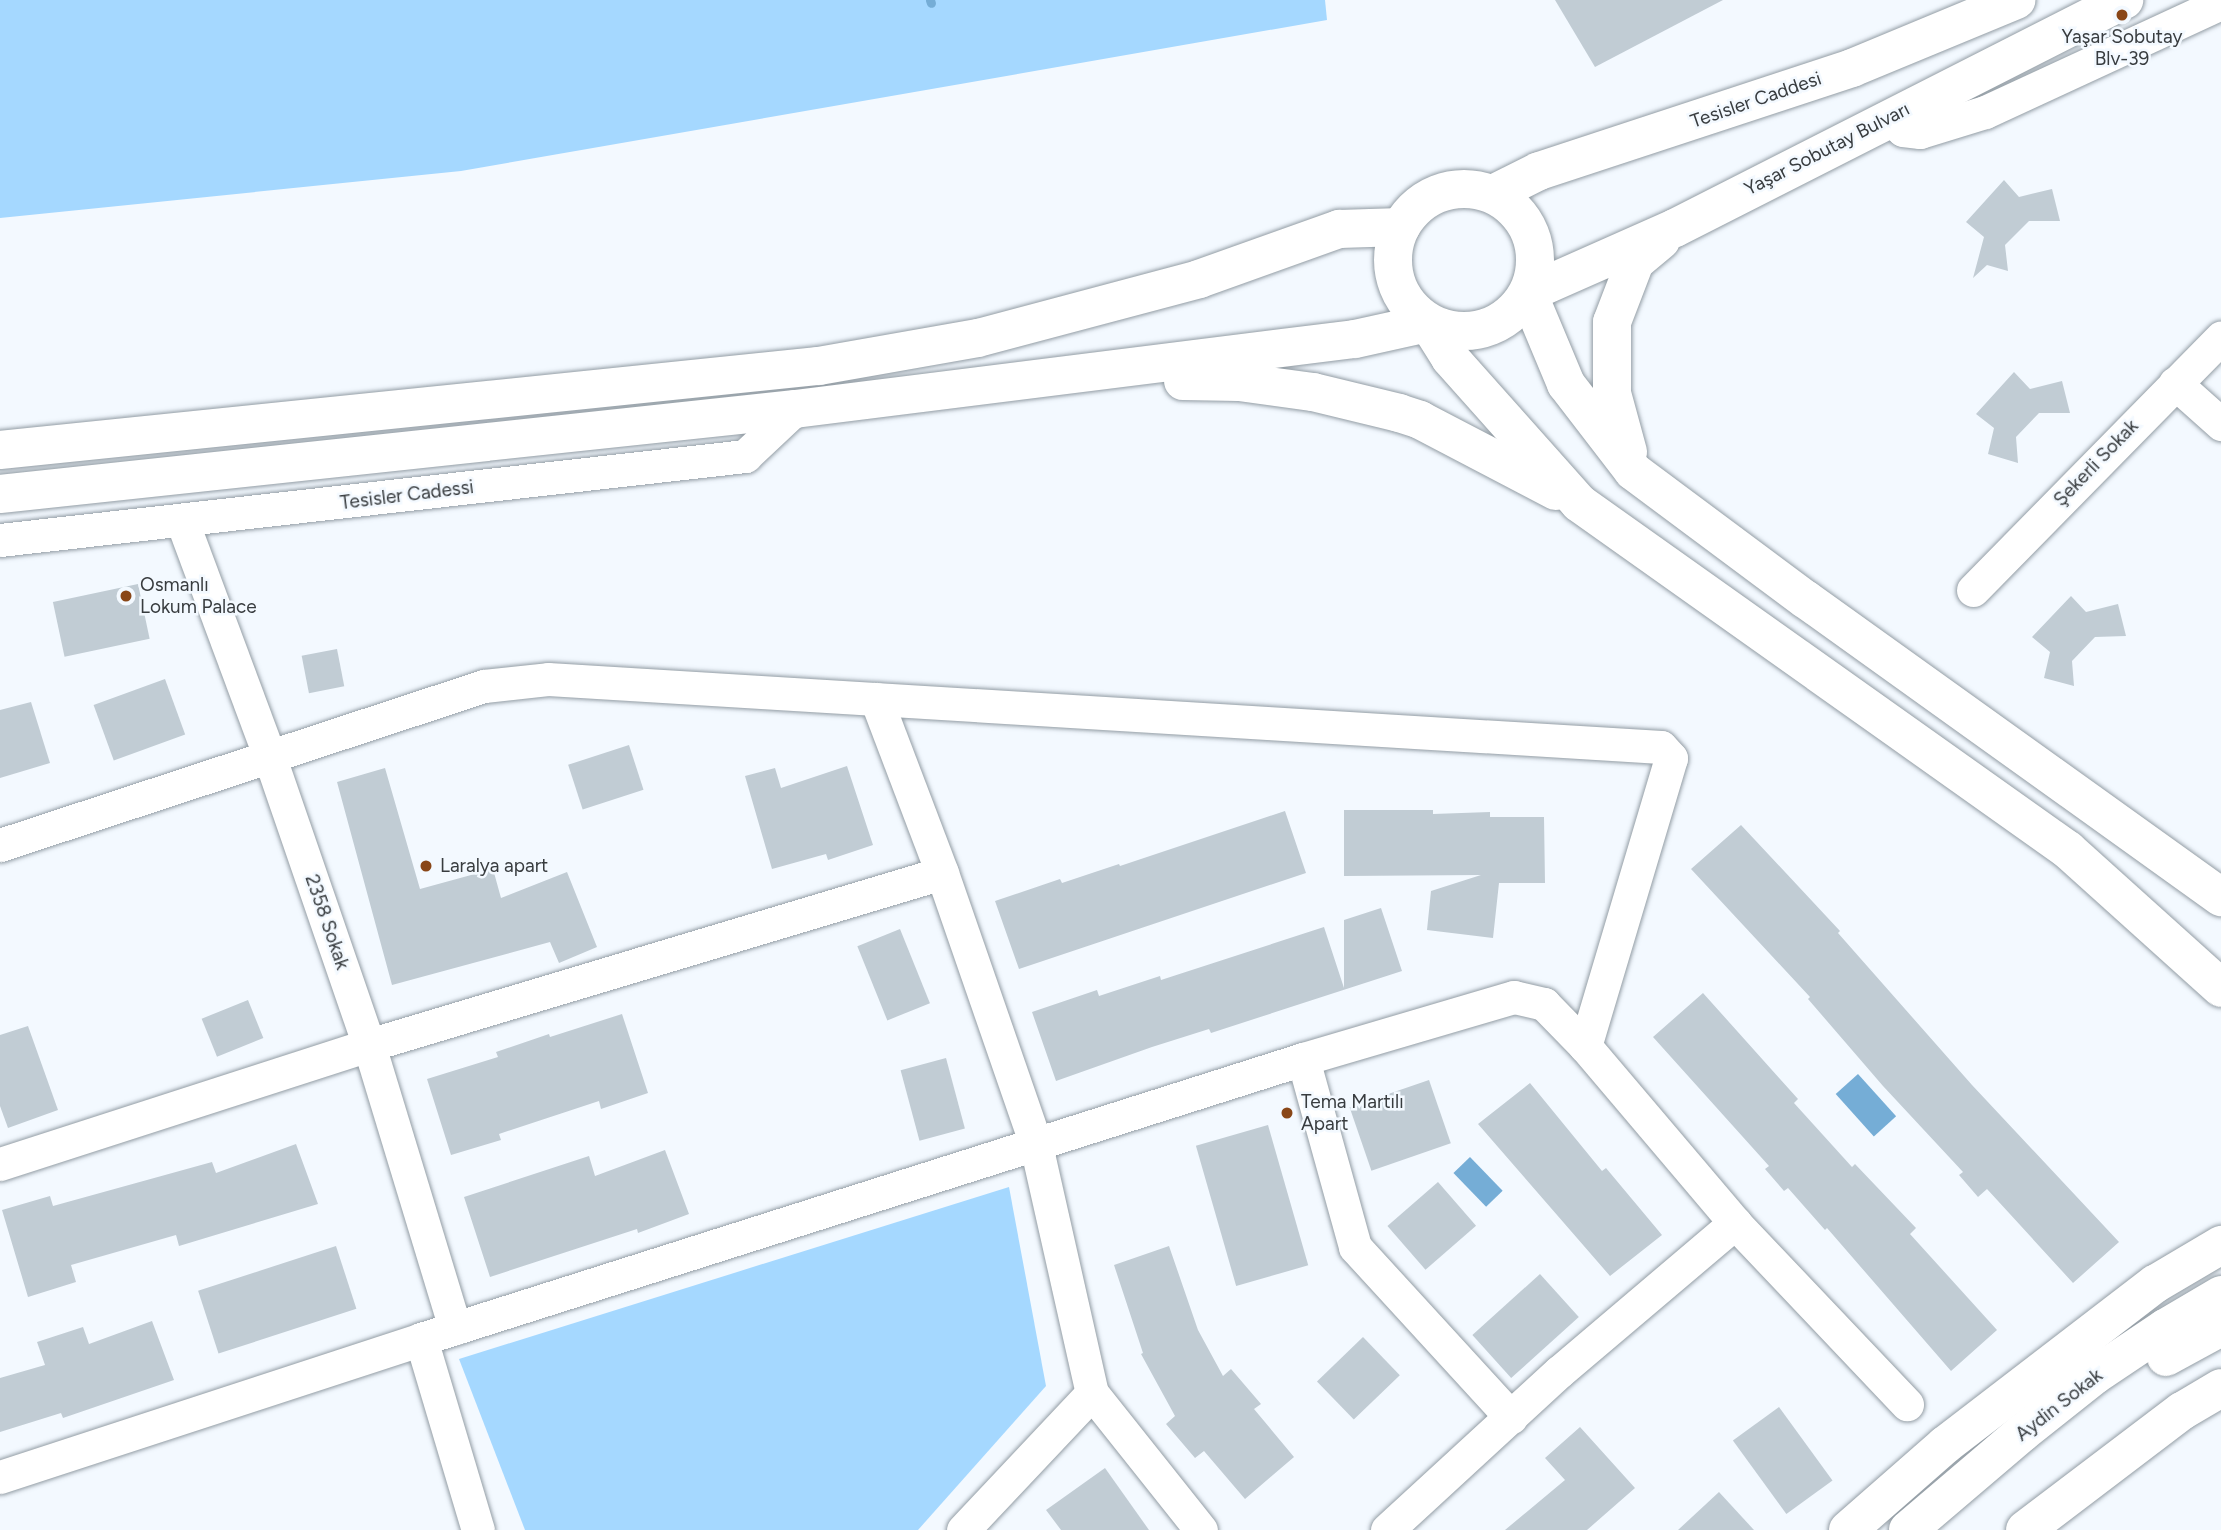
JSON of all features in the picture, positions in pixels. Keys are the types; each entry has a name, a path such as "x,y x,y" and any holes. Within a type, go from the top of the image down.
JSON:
{"main road":[{"name":"Tesisler Caddesi","path":"1493,194 1539,171 1852,68 2016,0"},
{"name":"Yaşar Sobutay Bulvarı","path":"1528,293 1675,228 2124,0"},
{"path":"0,495 999,385 1354,339 1428,323 1450,331 1473,332 1495,326 1514,312 1528,293 1536,271 1536,247 1527,225 1513,207 1493,194 1472,188 1451,189 1430,197 1413,210 1401,227 1393,248 1393,270 1405,299 1428,323 1450,358 1579,503"},
{"path":"0,450 819,366 978,338 1199,279 1339,229 1401,227"},
{"path":"1633,471 1612,393 1612,323 1635,262 1675,228"},
{"path":"1528,293 1566,384 1633,471 1805,599 2221,897"},
{"path":"999,385 1061,388 1164,381 1239,382 1313,392 1420,420 1579,503 2068,850 2221,988"},
{"path":"1848,1530 1945,1445 2155,1284 2221,1245"},
{"name":"Aydin Sokak","path":"1908,1530 2095,1375 2165,1328 2221,1295"},
{"path":"1944,1530 2108,1395 2178,1350 2221,1327"},
{"path":"2025,1530 2182,1411 2221,1388"}],"street":[{"path":"1889,117 1903,130 1920,132 1985,112 2203,5"},
{"name":"Şekerli Sokak","path":"1973,590 2221,338"},
{"path":"2175,383 2221,424"},
{"name":"Tesisler Cadessi","path":"0,540 745,456 795,409"},
{"name":"2358 Sokak","path":"182,521 270,758 369,1045 455,1328"},
{"path":"0,845 270,758 484,685 548,679 1661,747 1671,758 1585,1046"},
{"path":"876,699 942,873 1036,1144 1092,1393 1201,1530"},
{"path":"0,1164 369,1045 942,873"},
{"path":"0,1477 455,1328 1303,1059 1514,997 1544,1004 1585,1046 1735,1223 1907,1404"},
{"path":"1303,1059 1355,1247 1511,1417"},
{"path":"1387,1530 1511,1417 1735,1223"},
{"path":"421,1339 478,1530"},
{"path":"962,1530 1092,1393"}],"shaded area":[{"path":"0,0 1325,0 1327,20 461,171 0,218"},
{"path":"1858,1074 1896,1116 1874,1136 1836,1094"},
{"path":"1470,1157 1503,1191 1486,1207 1453,1173"},
{"path":"1009,1187 1046,1386 918,1530 525,1530 459,1359"}],"building":[{"path":"1555,0 1723,0 1595,67"},
{"path":"2004,180 2019,197 2052,189 2060,221 2029,221 2005,245 2008,271 1987,265 1973,278 1984,237 1966,222"},
{"path":"2014,372 2030,389 2062,381 2070,413 2039,413 2016,437 2018,463 1988,454 1994,428 1976,414"},
{"path":"138,584 150,639 65,657 53,602"},
{"path":"2071,596 2086,612 2118,604 2126,636 2095,637 2072,661 2074,686 2044,678 2050,652 2032,637"},
{"path":"337,649 344,686 309,693 302,656"},
{"path":"165,679 185,734 114,760 94,705"},
{"path":"31,702 50,763 0,778 0,710"},
{"path":"629,745 644,790 583,809 568,765"},
{"path":"847,766 873,845 828,860 826,854 772,869 745,776 775,768 781,788"},
{"path":"385,768 420,889 493,869 501,898 567,872 597,947 559,963 550,942 392,985 337,782"},
{"path":"1344,810 1433,810 1433,814 1490,812 1490,817 1544,817 1545,883 1499,883 1493,938 1427,930 1431,891 1481,875 1344,876"},
{"path":"1285,811 1306,873 1019,969 995,901 1060,879 1062,883 1119,864 1120,866"},
{"path":"1741,825 1840,931 1838,933 1972,1085 2119,1242 2073,1283 1987,1189 1978,1197 1959,1175 1963,1172 1883,1086 1808,999 1810,997 1691,869"},
{"path":"1381,908 1402,971 1211,1033 1209,1029 1152,1047 1056,1081 1032,1012 1097,990 1099,996 1160,976 1161,980 1324,927 1344,988 1344,920"},
{"path":"900,929 930,1003 887,1020 857,946"},
{"path":"1703,993 1798,1099 1794,1103 1852,1167 1855,1164 1916,1228 1910,1234 1997,1330 1951,1371 1827,1228 1825,1230 1788,1188 1784,1191 1765,1169 1769,1166 1653,1037"},
{"path":"248,1000 263,1038 217,1057 202,1019"},
{"path":"622,1014 648,1093 601,1109 599,1101 499,1134 501,1140 451,1155 427,1079 498,1057 496,1052 549,1034 550,1037"},
{"path":"28,1026 58,1110 8,1128 0,1106 0,1035"},
{"path":"946,1058 965,1129 919,1141 901,1070"},
{"path":"1429,1080 1451,1143 1371,1171 1350,1107"},
{"path":"1530,1083 1602,1171 1606,1168 1662,1235 1610,1276 1478,1124"},
{"path":"1268,1125 1308,1265 1236,1286 1196,1146"},
{"path":"296,1144 318,1204 179,1246 176,1235 71,1265 76,1282 28,1297 2,1210 50,1196 53,1206 212,1162 216,1173"},
{"path":"665,1150 689,1214 638,1233 637,1229 490,1277 464,1197 589,1156 595,1176"},
{"path":"1438,1182 1476,1226 1425,1270 1387,1226"},
{"path":"336,1246 356,1309 218,1354 198,1291"},
{"path":"1169,1246 1198,1330 1223,1376 1231,1369 1261,1404 1254,1409 1294,1457 1245,1499 1204,1451 1195,1458 1166,1424 1175,1416 1141,1354 1143,1353 1114,1265"},
{"path":"1540,1274 1579,1317 1511,1378 1472,1335"},
{"path":"152,1321 174,1380 63,1418 61,1413 0,1432 0,1378 45,1365 37,1342 83,1327 89,1344"},
{"path":"1363,1337 1400,1375 1354,1420 1317,1381"},
{"path":"1779,1407 1832,1481 1786,1514 1733,1441"},
{"path":"1580,1427 1635,1488 1587,1530 1505,1530 1565,1480 1545,1458"},
{"path":"1105,1468 1149,1530 1061,1530 1046,1510"},
{"path":"1719,1492 1754,1530 1678,1530"}],"place":[{"name":"Yaşar Sobutay Blv-39","path":"2122,15"},
{"name":"Osmanlı Lokum Palace","path":"126,596"},
{"name":"Laralya apart","path":"426,866"},
{"name":"Tema Martılı Apart","path":"1287,1113"}]}
